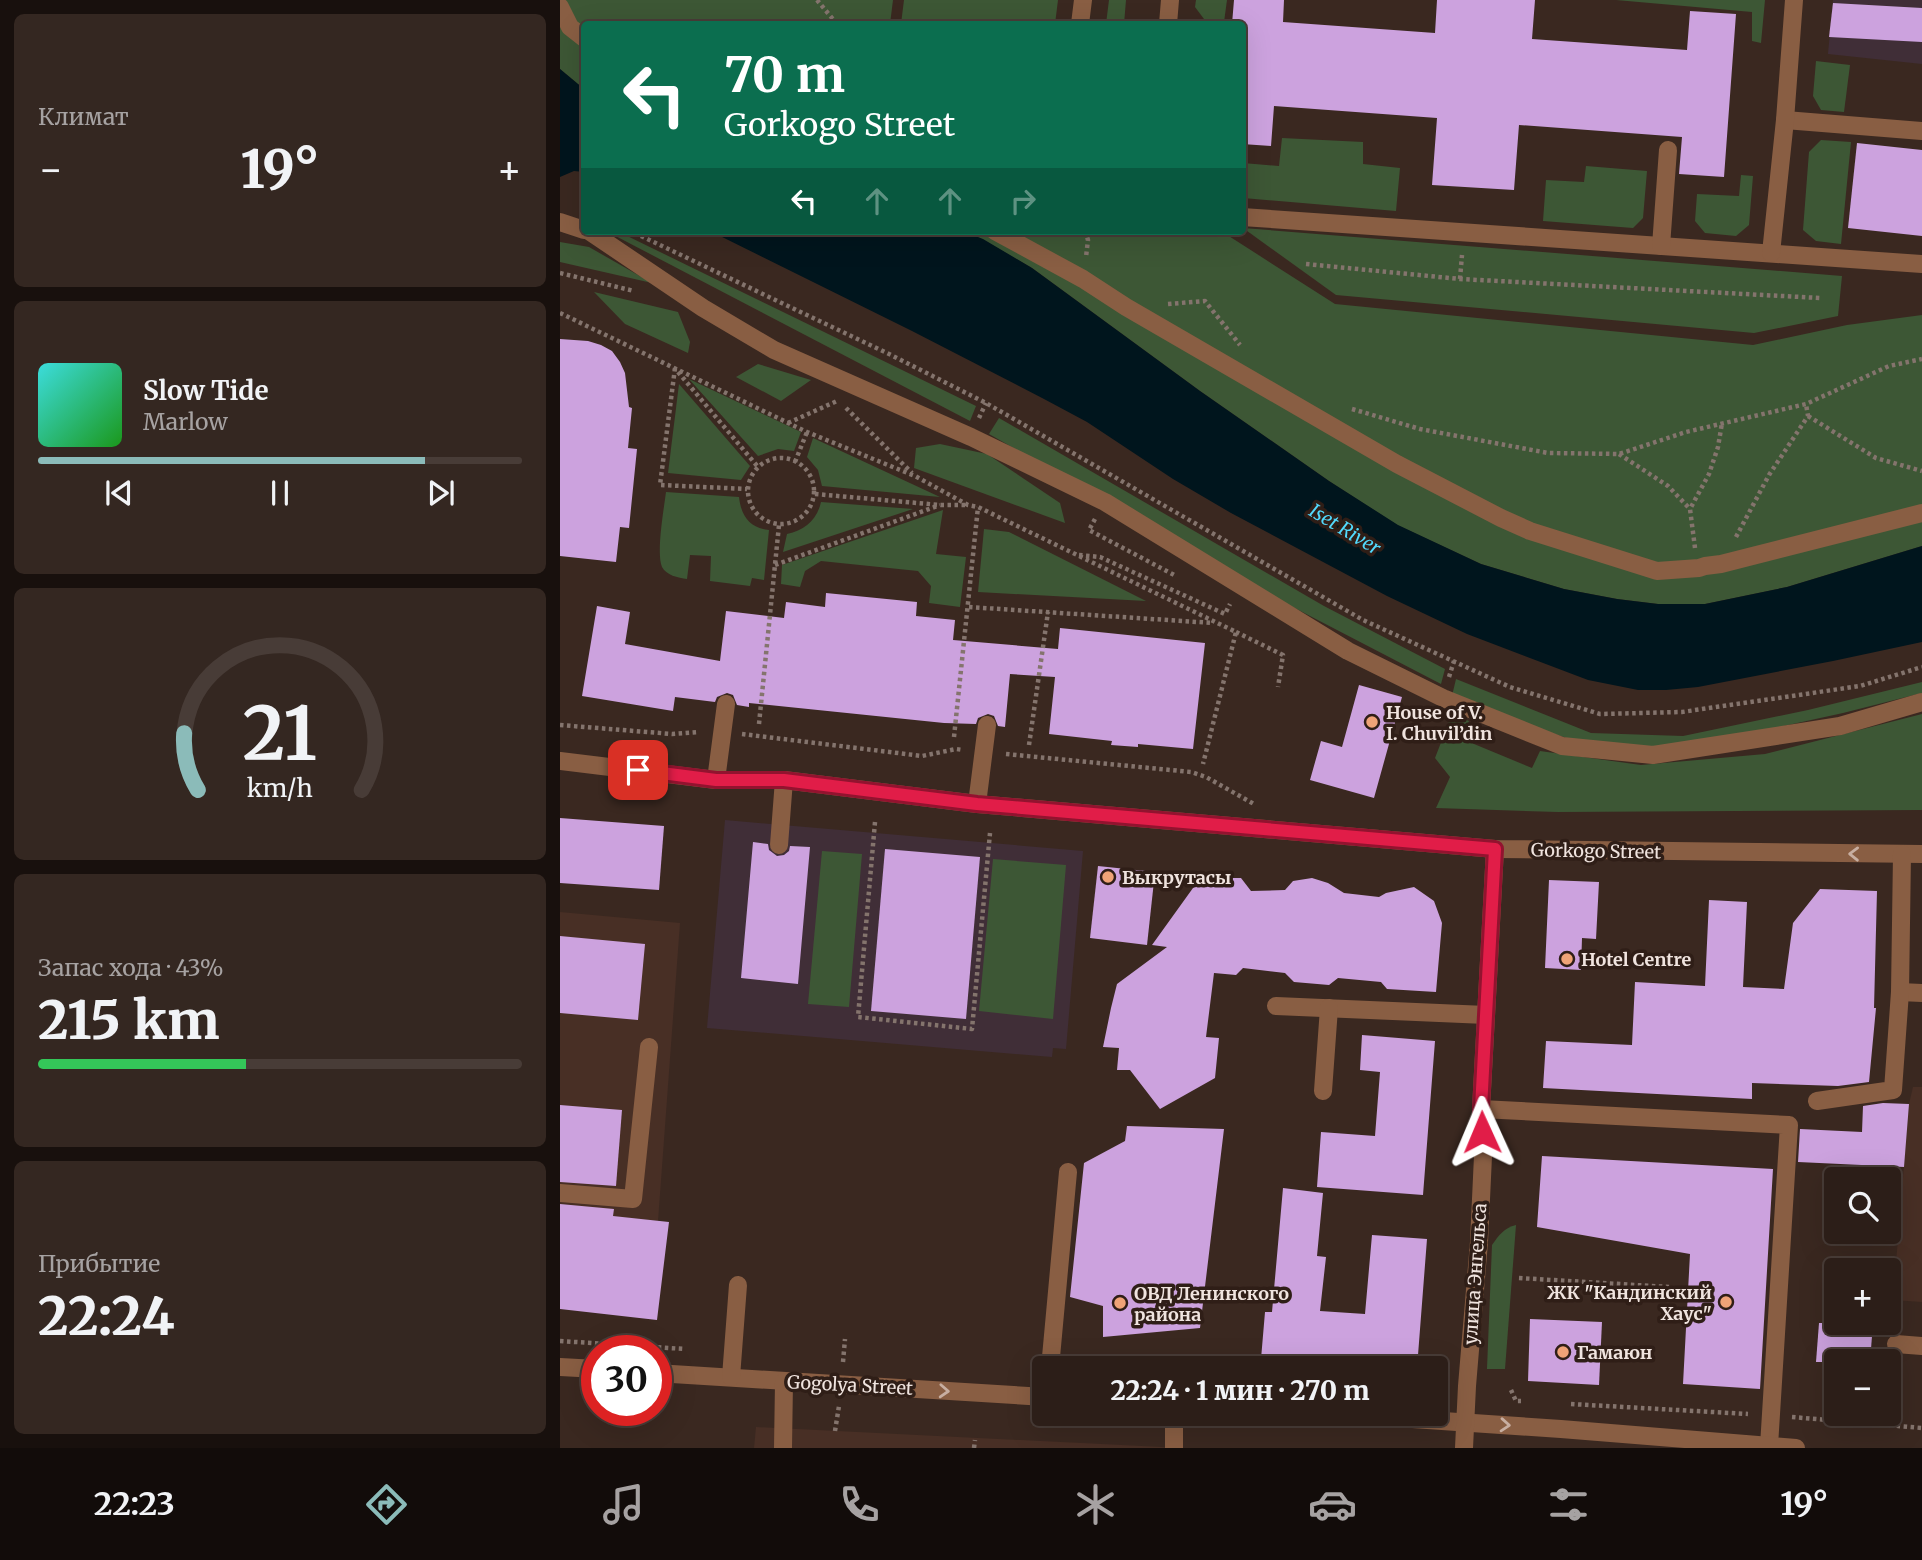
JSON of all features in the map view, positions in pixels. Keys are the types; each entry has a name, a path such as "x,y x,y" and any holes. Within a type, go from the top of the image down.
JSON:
{"street":[{"path":"1080,21 1083,0"},
{"path":"1168,21 1170,0"},
{"path":"1771,253 1794,0"},
{"path":"560,7 570,27 581,36"},
{"path":"1785,120 1922,131"},
{"path":"1661,246 1668,150"},
{"path":"1246,217 1922,264"},
{"path":"560,222 581,228"},
{"path":"594,235 703,308 774,350 971,437 1105,502 1348,651 1443,698 1562,746 1653,755 1840,726 1922,702"},
{"path":"1002,235 1083,279 1126,307 1396,464 1501,518 1530,531 1657,571 1721,564 1922,513"},
{"path":"716,780 726,704"},
{"path":"977,804 987,725"},
{"name":"Gorkogo Street","path":"560,761 716,780 784,780 977,804 1495,849 1922,854"},
{"path":"779,845 784,780"},
{"name":"улица Энгельса","path":"1464,1448 1479,1242 1483,1156 1481,1108 1495,849"},
{"path":"1817,1101 1893,1090 1900,992 1902,854"},
{"path":"1900,992 1922,993"},
{"path":"1276,1006 1486,1015"},
{"path":"1323,1091 1329,1008"},
{"path":"560,1193 633,1199 649,1047"},
{"path":"1481,1108 1789,1125 1769,1446"},
{"path":"1051,1356 1068,1172"},
{"path":"731,1377 738,1285"},
{"path":"1896,1344 1922,1346"},
{"path":"560,1367 581,1368"},
{"name":"Gogolya Street","path":"672,1374 1032,1396"},
{"path":"783,1448 784,1382"},
{"path":"1448,1421 1796,1448"},
{"path":"1174,1426 1174,1448"}],"path":[{"path":"817,0 834,21"},
{"path":"639,235 986,403 1363,621 1510,687 1600,715 1682,712 1860,686 1922,667"},
{"path":"1306,264 1460,279 1820,298"},
{"path":"1166,304 1205,301 1243,349"},
{"path":"560,313 807,432 915,476 968,505"},
{"path":"1348,408 1420,429 1548,453 1619,454 1686,432 1806,404 1889,366 1922,359"},
{"path":"675,368 758,467"},
{"path":"675,368 660,485 747,489"},
{"path":"788,423 838,401 915,476"},
{"path":"1721,564 1769,475 1808,416 1806,404"},
{"path":"1808,416 1876,458 1922,471"},
{"path":"1690,509 1712,465 1722,423"},
{"path":"795,462 807,432"},
{"path":"1619,454 1668,486 1690,509 1699,568"},
{"path":"788,458 795,462 802,465 812,478 815,494 809,510 796,522 779,525 762,519 751,506 747,489 751,477 758,467 772,459 788,458"},
{"path":"815,494 978,507 1283,655 1278,687"},
{"path":"775,565 940,505"},
{"path":"954,737 978,507"},
{"path":"759,724 779,525"},
{"path":"1089,530 1183,579"},
{"path":"1074,554 1100,557 1225,614 1230,604"},
{"path":"969,607 1217,624"},
{"path":"1028,746 1048,612"},
{"path":"1203,764 1237,632"},
{"path":"560,725 672,733 722,732 922,756 957,749 1191,772 1206,777 1259,807"},
{"path":"875,822 858,1017 972,1029 990,833"},
{"path":"1519,1278 1669,1287"},
{"path":"1511,1390 1516,1401 1529,1402"},
{"path":"1570,1404 1772,1415 1922,1428"},
{"path":"975,1440 975,1448"}],"shaded area":[{"path":"1833,0 1922,0 1922,64 1828,54"},
{"path":"725,820 1083,851 1066,1049 1053,1048 1052,1057 707,1028"},
{"path":"560,912 680,923 658,1221 560,1211"},
{"path":"1913,1087 1922,1087 1922,1302 1901,1301 1901,1258 1896,1258 1898,1244 1901,1244 1901,1202 1909,1104"},
{"path":"756,1427 1182,1448 754,1448"}],"green space":[{"path":"560,0 893,0 890,21 581,21 581,86 560,69"},
{"path":"904,0 1058,0 1055,21 901,21"},
{"path":"1109,0 1126,0 1124,21 1106,21"},
{"path":"1196,0 1227,0 1224,21 1204,19 1195,7"},
{"path":"1616,0 1765,0 1761,43 1752,41 1752,12"},
{"path":"1816,61 1850,65 1844,112 1821,110 1813,96"},
{"path":"1282,138 1363,142 1363,164 1400,168 1396,211 1246,198 1246,163 1279,166"},
{"path":"1821,140 1851,142 1841,244 1816,241 1803,230 1809,152"},
{"path":"1586,166 1647,171 1643,218 1633,228 1543,221 1546,180 1584,182"},
{"path":"1741,175 1753,176 1749,225 1736,236 1705,233 1695,221 1697,194 1739,196"},
{"path":"1246,228 1842,276 1838,316 1754,333 1336,295"},
{"path":"614,235 625,235 976,406 970,421"},
{"path":"972,235 1227,235 1335,304 1753,345 1847,325 1922,315 1922,546 1787,587 1705,604 1658,604 1617,599 1564,589 1481,564 1397,525 1329,481 1032,268"},
{"path":"560,242 589,247 652,283 560,262"},
{"path":"594,292 678,312 690,342 688,353 625,324"},
{"path":"758,364 811,380 781,401 736,377"},
{"path":"689,379 801,432 794,451 778,449 758,456"},
{"path":"679,384 750,466 741,480 668,473"},
{"path":"999,418 1324,606 1445,669 1441,684 1285,603 989,434"},
{"path":"813,438 940,497 822,486 818,470 807,457"},
{"path":"940,444 987,454 1060,503 1065,523 914,468 916,448"},
{"path":"666,492 739,497 747,520 756,527 769,530 764,580 752,578 750,586 710,581 711,556 690,555 687,579 666,572 662,567 660,552"},
{"path":"821,502 913,509 783,552 787,534 809,523 817,514"},
{"path":"943,510 936,554 966,557 960,607 929,603 931,586 918,571 821,561 805,571 800,587 781,584 782,565"},
{"path":"984,529 1009,532 1146,601 978,592"},
{"path":"1456,679 1591,733 1683,736 1808,710 1922,682 1922,693 1656,754 1582,743 1451,700"},
{"path":"1452,714 1469,721 1462,739 1532,768 1540,751 1641,765 1765,754 1922,714 1922,810 1558,812 1436,808 1450,777 1435,758"},
{"path":"822,851 862,854 849,1007 808,1004"},
{"path":"993,859 1066,865 1053,1019 979,1011"},
{"path":"1516,1225 1505,1369 1487,1369 1492,1245 1502,1232"}],"water":[{"path":"560,69 581,86 581,172 574,171 560,177"},
{"name":"Iset River","path":"718,235 973,235 983,239 1032,268 1200,391 1329,481 1398,525 1481,564 1564,589 1658,604 1705,604 1787,587 1922,546 1922,642 1698,687 1638,690 1588,680 1467,634 1387,596 1231,513 1173,479 1087,422"}],"building":[{"path":"1234,0 1284,0 1283,22 1435,33 1437,0 1535,0 1532,39 1687,50 1690,11 1736,14 1724,177 1679,174 1682,137 1519,125 1514,190 1432,185 1437,118 1274,106 1271,146 1246,144 1246,21 1232,21"},
{"path":"1833,3 1922,8 1922,42 1829,37"},
{"path":"1857,143 1922,150 1922,236 1848,228"},
{"path":"560,339 601,345 612,351 625,373 629,407 632,408 628,448 637,449 629,528 620,527 616,562 560,556"},
{"path":"826,593 917,602 916,616 955,620 953,640 1058,649 1060,628 1205,643 1193,749 1138,744 1138,747 1111,745 1112,741 1049,734 1055,677 1010,674 1005,727 998,726 994,716 988,714 978,718 976,724 749,703 749,707 737,705 733,695 727,693 717,697 715,702 675,697 673,711 582,696 597,606 630,612 625,644 720,661 726,611 784,618 786,602 825,607"},
{"name":"House of V. I. Chuvil’din","path":"1359,685 1402,697 1374,798 1310,780 1321,741 1342,747"},
{"path":"560,818 664,826 659,890 560,883"},
{"path":"753,842 768,844 769,850 777,856 784,855 790,846 810,847 798,984 741,978"},
{"path":"885,849 980,857 966,1019 871,1011"},
{"path":"1098,866 1155,872 1147,945 1090,938"},
{"path":"1206,878 1241,878 1251,891 1285,890 1293,881 1312,878 1328,883 1344,893 1379,897 1414,887 1434,901 1442,923 1436,992 1387,989 1381,982 1338,978 1329,985 1294,982 1285,973 1243,968 1236,975 1214,973 1206,1037 1219,1038 1215,1078 1160,1109 1130,1070 1117,1070 1119,1048 1103,1047 1117,984 1167,947 1152,945 1193,888"},
{"path":"1549,880 1599,882 1596,939 1582,938 1581,970 1545,968"},
{"path":"1820,889 1877,891 1876,1008 1869,1082 1838,1086 1752,1083 1752,1099 1543,1088 1546,1041 1632,1045 1635,982 1705,986 1709,900 1747,902 1743,987 1784,989 1793,923"},
{"path":"560,936 645,944 638,1020 560,1013"},
{"path":"1362,1035 1435,1041 1423,1195 1317,1187 1321,1132 1375,1136 1380,1072 1360,1070"},
{"path":"1883,1103 1909,1104 1904,1167 1798,1162 1800,1129 1862,1132 1863,1106"},
{"path":"560,1105 622,1110 616,1186 560,1182"},
{"path":"1127,1126 1224,1129 1200,1328 1103,1337 1103,1306 1070,1297 1084,1163 1125,1141"},
{"name":"ЖК \"Кандинский Хаус\"","path":"1542,1156 1773,1169 1760,1389 1683,1384 1690,1254 1537,1227"},
{"path":"1283,1188 1323,1193 1317,1256 1326,1257 1320,1311 1365,1314 1372,1235 1427,1239 1418,1356 1261,1356 1265,1312 1272,1312"},
{"path":"560,1204 614,1209 613,1216 669,1222 657,1320 560,1309"},
{"path":"1530,1319 1602,1322 1599,1385 1528,1381"},
{"path":"1819,1323 1824,1323 1824,1335 1872,1335 1871,1349 1824,1349 1824,1362 1816,1362"}],"place":[{"name":"House of V. I. Chuvil’din","path":"1372,722"},
{"name":"Выкрутасы","path":"1108,877"},
{"name":"Hotel Centre","path":"1567,959"},
{"name":"ЖК \"Кандинский Хаус\"","path":"1726,1302"},
{"name":"ОВД Ленинского района","path":"1120,1303"},
{"name":"Гамаюн","path":"1563,1352"}],"route":[{"path":"638,770 716,780 784,780 977,804 1495,849 1481,1108 1482,1132"}]}
